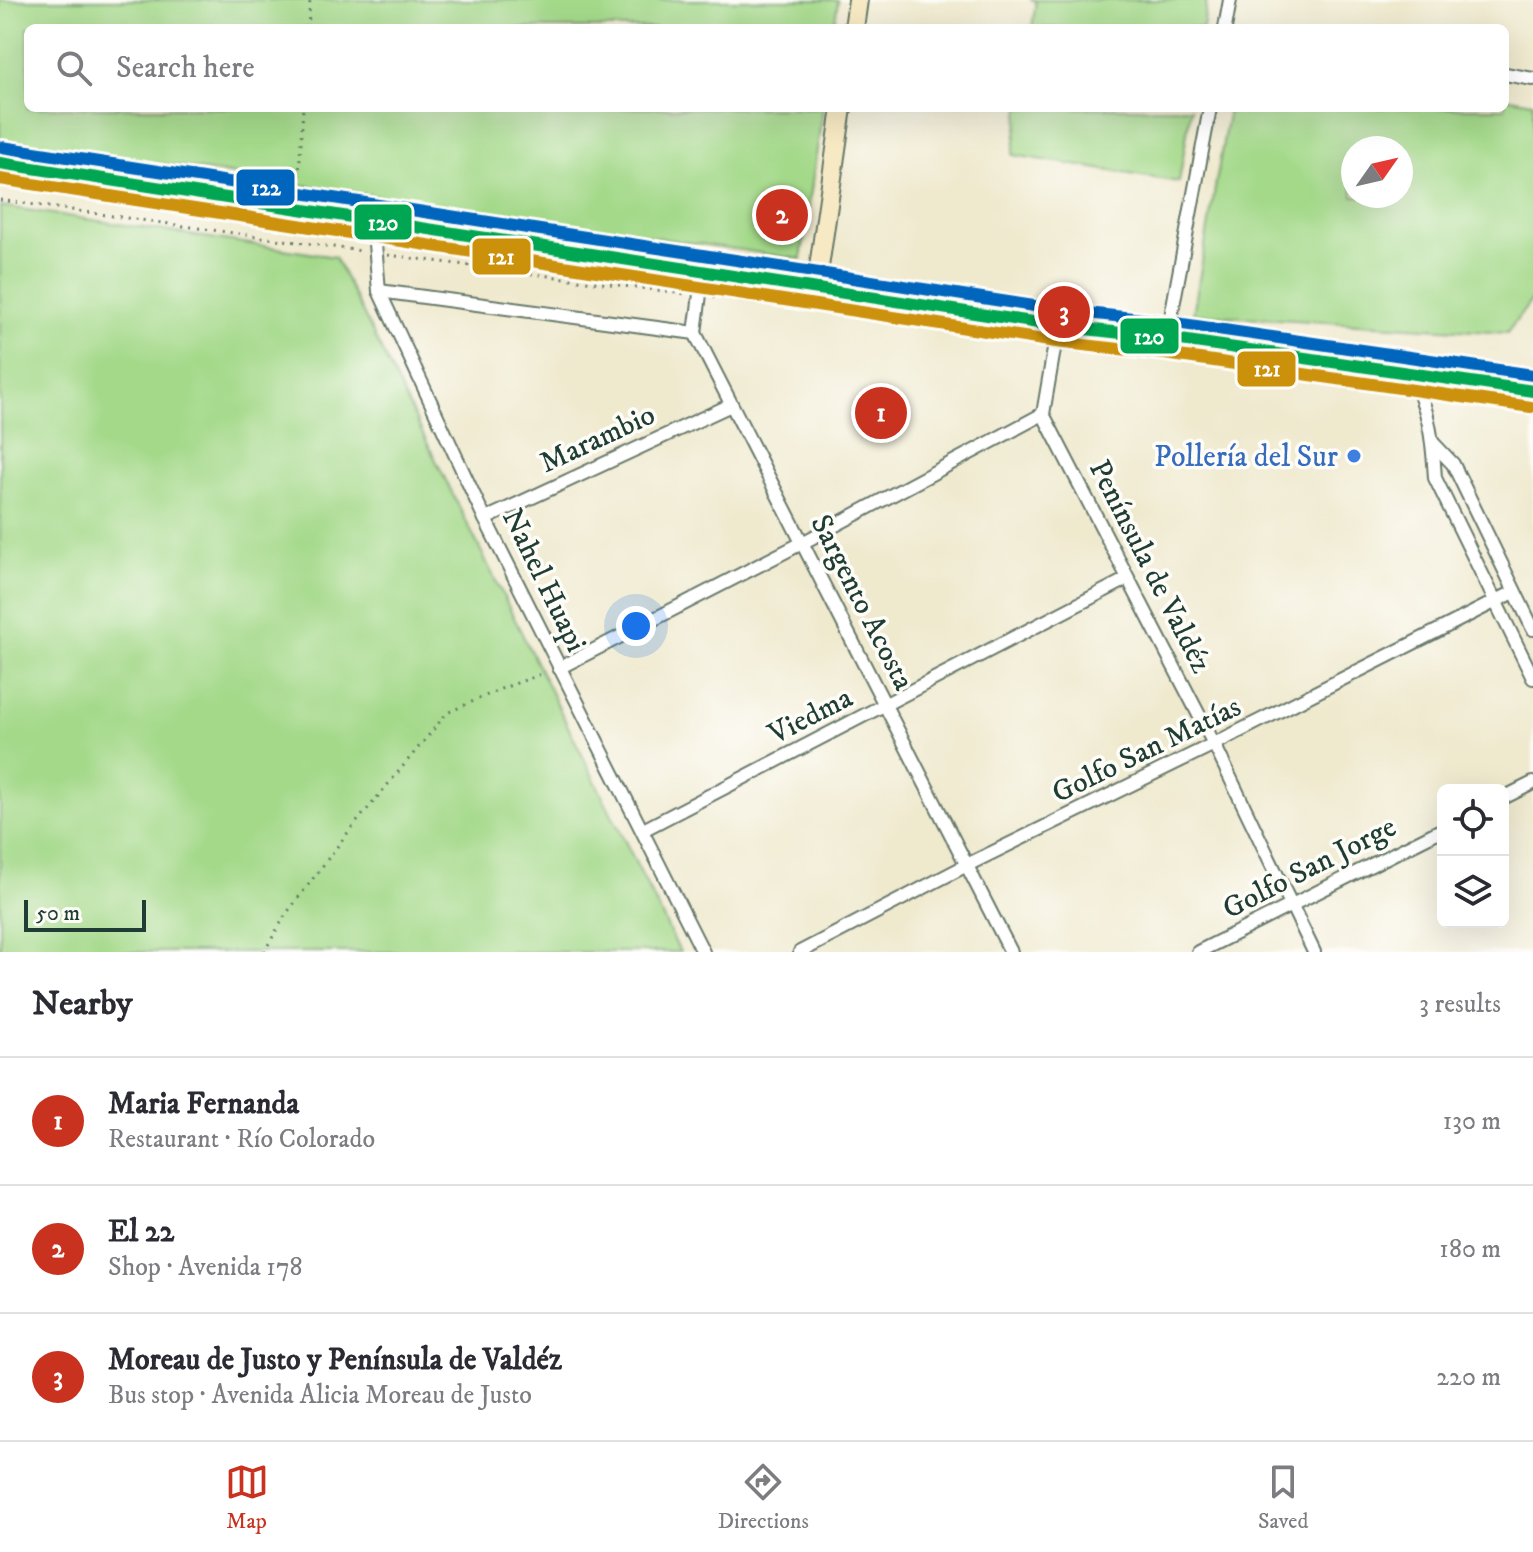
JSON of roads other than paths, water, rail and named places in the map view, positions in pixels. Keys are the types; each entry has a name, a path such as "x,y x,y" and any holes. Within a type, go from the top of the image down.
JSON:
{"main road":[{"path":"855,24 858,0"},
{"path":"816,288 841,112"},
{"path":"0,163 1058,326 1167,338 1533,391"}],"street":[{"path":"1226,24 1230,0"},
{"path":"1509,75 1533,79"},
{"path":"1167,338 1209,112"},
{"name":"Nahel Huapi","path":"373,220 379,291 485,519 703,952"},
{"path":"379,291 695,333 703,271"},
{"path":"559,668 1043,414 1058,326"},
{"name":"Sargento Acosta","path":"695,333 1011,952"},
{"path":"1406,372 1416,384 1433,443 1435,478 1533,678"},
{"name":"Marambio","path":"485,519 731,405"},
{"name":"Península de Valdéz","path":"1043,414 1214,744 1314,952"},
{"path":"1433,443 1453,464 1533,629"},
{"name":"Viedma","path":"643,830 1127,579"},
{"name":"Golfo San Matías","path":"800,952 967,865 1514,592"},
{"path":"1509,795 1533,783"},
{"name":"Golfo San Jorge","path":"1198,952 1437,832"}],"place":[{"name":"El 22","path":"782,215"},
{"name":"Moreau de Justo y Península de Valdéz","path":"1064,312"},
{"name":"Maria Fernanda","path":"881,413"},
{"name":"Pollería del Sur","path":"1354,456"}]}
